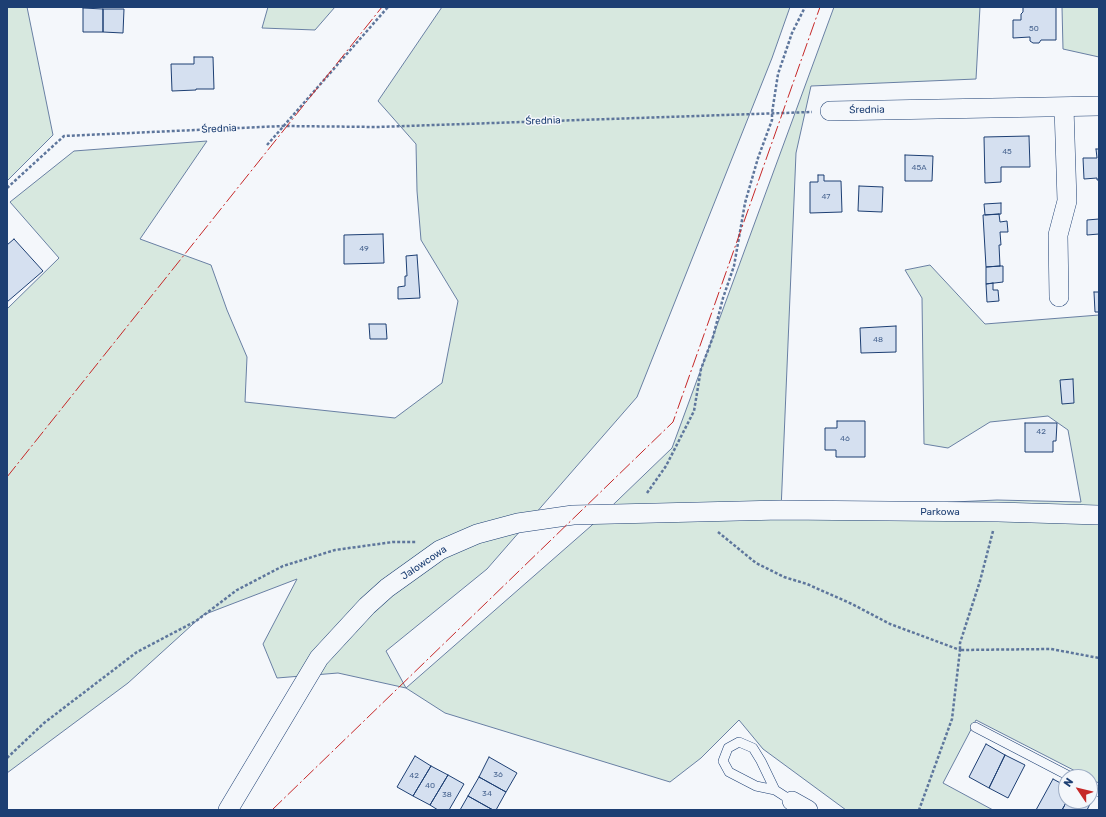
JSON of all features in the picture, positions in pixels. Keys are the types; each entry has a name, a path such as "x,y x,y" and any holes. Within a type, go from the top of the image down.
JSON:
{"street":[{"name":"Średnia","path":"830,111 1099,106"},
{"path":"1059,297 1058,235 1067,201 1064,107"},
{"name":"Jałowcowa","path":"228,810 319,658 367,606 387,588 440,550 477,534 526,522 573,515 781,510"},
{"name":"Parkowa","path":"781,510 998,512 1099,515"},
{"path":"792,801 808,810"}],"lane":[{"path":"976,727 1058,770"},
{"path":"775,790 753,748 739,742 728,748 723,761 729,772 756,786 775,790 792,801"}],"path":[{"path":"267,145 388,7"},
{"path":"624,514 650,490 666,466 694,411 701,369 713,337 723,298 734,266 745,203 758,158 772,120 778,74 792,33 805,7"},
{"name":"Średnia","path":"7,188 64,136 283,126 377,127 830,111"},
{"path":"919,810 952,719 960,643 980,581 998,512"},
{"path":"716,530 756,563 784,577 807,584 890,624 960,650 1051,649 1099,658"},
{"path":"7,758 44,723 137,652 196,621 244,586 283,566 335,550 393,542 417,542"}],"shaded area":[{"path":"7,7 27,7 53,135 7,181"},
{"path":"268,7 335,7 315,30 262,28"},
{"path":"442,7 790,7 772,58 637,397 487,569 386,651 406,688 338,673 277,678 263,644 297,579 203,615 128,683 7,773 7,309 59,258 10,202 74,151 207,141 140,239 211,265 227,310 247,357 245,402 395,418 442,383 458,301 421,240 417,191 416,144 378,101"},
{"path":"834,7 980,7 976,79 811,86 796,153 781,510 997,500 1081,502 1068,430 1048,416 990,422 948,448 924,444 922,298 905,270 930,265 985,324 1099,315 1099,783 1098,769 1071,769 976,720 943,783 993,810 846,810 763,749 739,720 701,758 670,782 445,713 406,688 591,526 672,448"},
{"path":"1062,7 1099,7 1099,57 1063,49"}],"building":[{"path":"1023,7 1056,7 1056,40 1041,40 1039,43 1033,43 1030,41 1030,37 1013,38 1013,20 1021,20"},
{"path":"83,8 103,9 103,32 83,32"},
{"path":"103,9 124,9 123,33 103,32"},
{"path":"194,57 213,57 214,89 172,91 171,64 194,64"},
{"path":"1029,136 1030,167 1001,167 1001,182 985,183 984,137"},
{"path":"1096,149 1099,149 1099,180 1097,180 1097,178 1084,179 1083,158 1097,158"},
{"path":"905,155 933,156 932,181 905,181"},
{"path":"818,175 824,175 824,181 841,181 842,212 810,213 810,182 818,182"},
{"path":"859,186 883,187 882,212 858,211"},
{"path":"1001,203 1001,214 985,215 984,204"},
{"path":"999,214 1000,222 1007,221 1008,232 1000,232 1000,266 986,267 983,215"},
{"path":"1099,219 1099,234 1087,235 1087,220"},
{"path":"383,234 384,263 344,264 344,235"},
{"path":"14,239 43,271 7,302 7,245"},
{"path":"417,255 420,298 398,299 398,287 405,286 405,276 407,276 406,256"},
{"path":"1003,266 1003,282 986,284 986,267"},
{"path":"993,283 993,290 998,290 999,301 987,302 986,284"},
{"path":"1094,292 1099,292 1099,312 1095,312"},
{"path":"369,324 386,324 387,339 370,339"},
{"path":"896,326 896,352 861,353 860,328"},
{"path":"1073,379 1074,403 1062,404 1060,380"},
{"path":"837,421 865,421 865,457 836,457 836,450 825,450 825,428 837,428"},
{"path":"1025,423 1057,423 1056,441 1053,441 1053,452 1025,452"},
{"path":"986,744 1005,755 989,788 969,777"},
{"path":"1005,755 1025,765 1008,798 989,788"},
{"path":"415,756 431,766 413,796 397,787"},
{"path":"489,757 517,773 506,792 479,777"},
{"path":"431,766 448,775 430,805 413,796"},
{"path":"448,775 464,784 449,810 438,810 430,805"},
{"path":"479,777 506,792 496,810 493,810 468,796"},
{"path":"1053,779 1058,782 1058,809 1062,810 1036,810"},
{"path":"468,796 493,810 460,810"},
{"path":"1063,809 1088,809 1087,810"}],"power":[{"path":"7,477 382,7"},
{"path":"272,810 673,422 820,7"}]}
